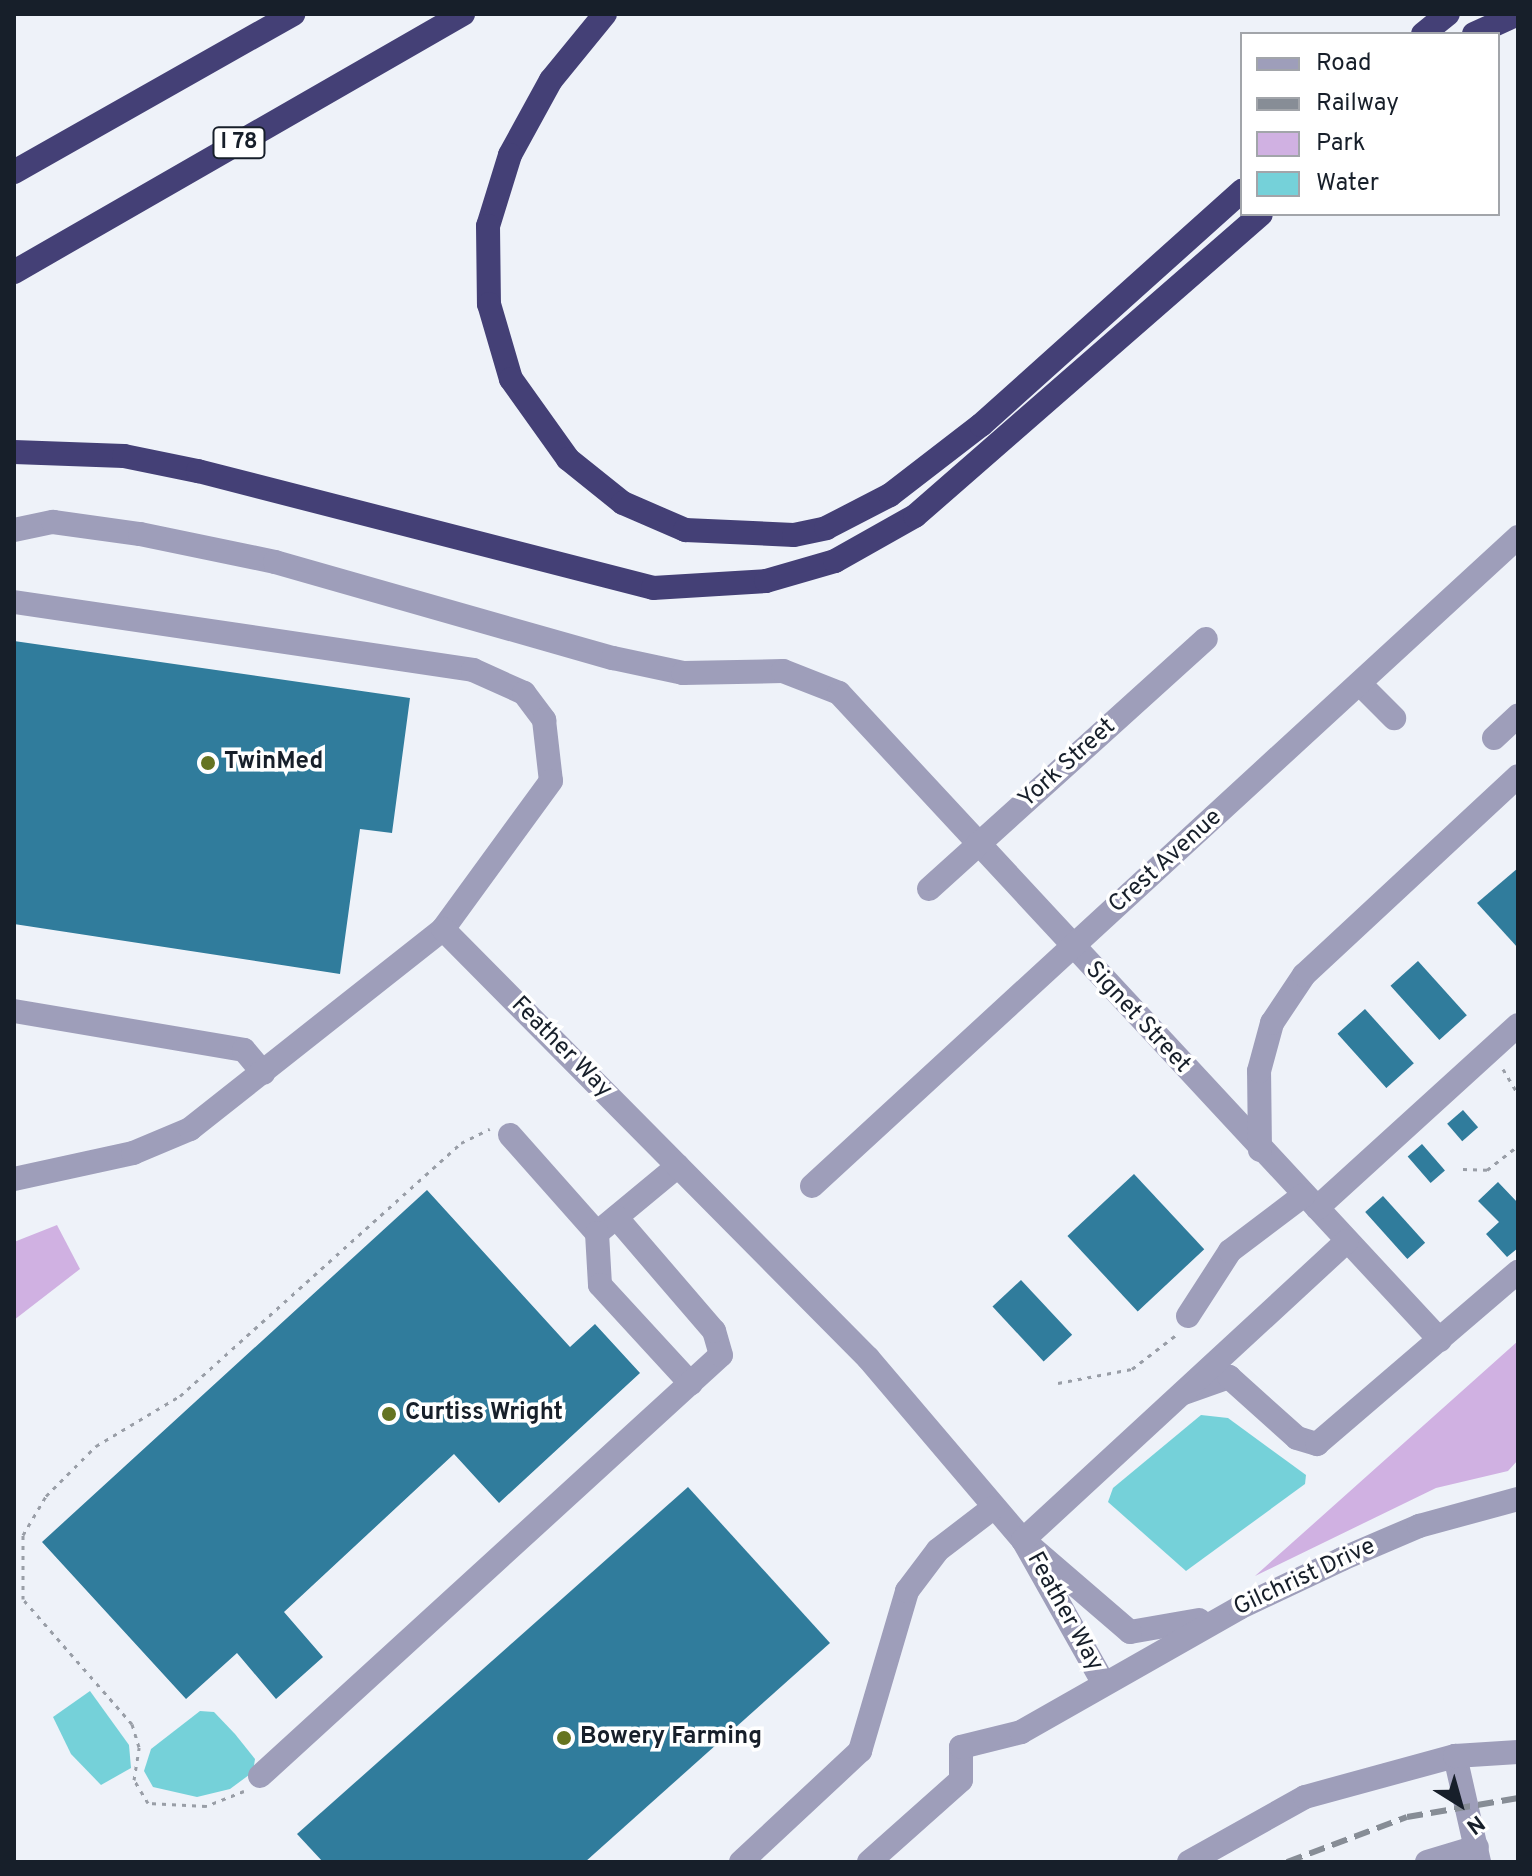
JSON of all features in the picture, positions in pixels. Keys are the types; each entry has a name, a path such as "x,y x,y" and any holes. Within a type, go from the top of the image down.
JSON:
{"highway":[{"path":"14,172 293,14"},
{"name":"I 78","path":"14,272 463,14"},
{"path":"605,14 551,80 510,155 488,226 489,304 511,379 568,459 623,503 685,530 794,535 879,502 981,425 1240,193"},
{"path":"1426,32 1448,14"},
{"path":"1469,32 1486,14"},
{"path":"1478,32 1518,14"},
{"path":"14,452 124,456 198,471 653,588 766,581 835,561 915,516 1259,216"}],"street":[{"name":"Signet Street","path":"14,530 53,522 140,534 275,562 683,673 810,677 870,721 976,847 1440,1340"},
{"name":"Crest Avenue","path":"812,1186 1361,685 1518,537"},
{"path":"14,602 473,670 524,693 544,720 551,781 443,929 263,1073 163,1143 14,1179"},
{"name":"York Street","path":"929,889 1206,639"},
{"path":"1361,685 1394,718"},
{"path":"1494,738 1518,716"},
{"path":"1260,1150 1259,1071 1272,1023 1304,975 1518,776"},
{"name":"Feather Way","path":"443,929 868,1358 1023,1540 1130,1632 1152,1633 1239,1608"},
{"path":"14,1011 244,1050 263,1073"},
{"path":"1188,1316 1230,1251 1307,1197 1518,1025"},
{"path":"510,1135 597,1233 600,1285 691,1384"},
{"path":"597,1233 678,1166"},
{"path":"260,1776 721,1355 719,1339 616,1217"},
{"path":"1023,1540 1168,1399 1347,1241"},
{"path":"1168,1399 1229,1377 1297,1438 1317,1444 1518,1272"},
{"name":"Gilchrist Drive","path":"869,1862 949,1795 961,1780 961,1747 1021,1732 1239,1608 1419,1526 1518,1499"},
{"path":"741,1862 860,1751 907,1591 938,1550 993,1508"},
{"name":"Feather Way","path":"1023,1540 1104,1684"},
{"path":"1189,1862 1305,1797 1455,1756 1518,1752"},
{"path":"1427,1862 1478,1854 1455,1756"}],"path":[{"path":"1489,1050 1518,1094"},
{"path":"260,1776 237,1797 206,1806 148,1803 134,1780 139,1747 132,1724 23,1599 23,1535 46,1496 96,1446 180,1396 461,1143 497,1126 510,1135"},
{"path":"1463,1169 1487,1170 1518,1146"},
{"path":"1058,1383 1152,1359 1188,1316"}],"green space":[{"path":"57,1225 80,1269 14,1320 14,1242"},
{"path":"1518,1341 1518,1460 1508,1471 1436,1488 1255,1576"}],"water":[{"path":"1201,1415 1228,1418 1306,1475 1305,1484 1186,1571 1108,1502 1113,1488"},
{"path":"90,1691 129,1745 131,1768 101,1785 71,1754 53,1717"},
{"path":"200,1711 214,1712 235,1734 255,1759 253,1772 230,1789 197,1797 153,1787 144,1771 151,1749"}],"building":[{"name":"TwinMed","path":"14,641 410,698 392,833 360,829 340,974 14,924"},
{"path":"1518,868 1518,948 1477,903"},
{"path":"1418,961 1467,1015 1439,1040 1391,986"},
{"path":"1365,1009 1414,1063 1386,1088 1338,1034"},
{"path":"1463,1110 1478,1127 1462,1141 1447,1124"},
{"path":"1422,1144 1445,1170 1431,1183 1408,1156"},
{"path":"1134,1174 1204,1249 1138,1311 1067,1236"},
{"path":"1498,1182 1518,1203 1518,1248 1507,1257 1486,1234 1499,1222 1478,1201"},
{"name":"Curtiss Wright","path":"427,1190 570,1347 595,1324 640,1373 499,1503 454,1454 284,1612 323,1657 276,1699 237,1653 186,1699 42,1542"},
{"path":"1383,1196 1425,1243 1407,1259 1365,1212"},
{"path":"1021,1280 1072,1335 1044,1361 992,1307"},
{"name":"Bowery Farming","path":"688,1487 830,1643 585,1862 323,1862 297,1834"}],"railway":[{"path":"1287,1862 1407,1817 1518,1798"}],"place":[{"name":"TwinMed","path":"208,763"},
{"name":"Curtiss Wright","path":"389,1414"},
{"name":"Bowery Farming","path":"564,1738"}]}
